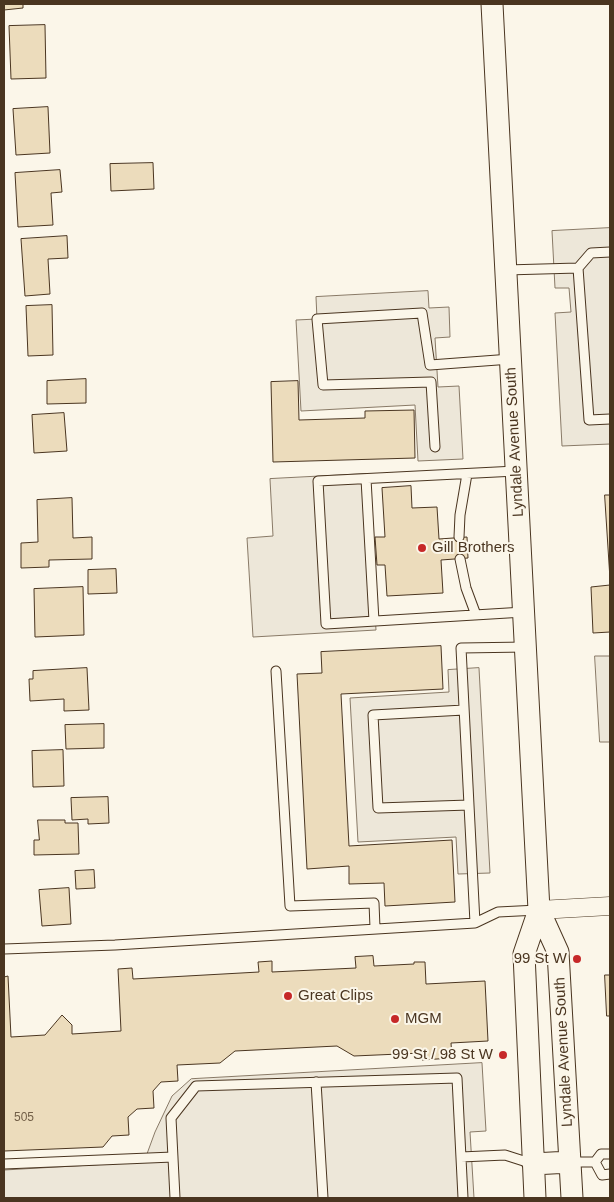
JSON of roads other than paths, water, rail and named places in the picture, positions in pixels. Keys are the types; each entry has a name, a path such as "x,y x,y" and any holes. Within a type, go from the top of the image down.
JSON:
{"street":[{"name":"Lyndale Avenue South","path":"492,4 539,910 558,952 572,1198"},
{"path":"539,910 610,906"},
{"name":"Lyndale Avenue South","path":"535,1198 524,954 539,910"},
{"path":"533,1164 570,1162"}],"lane":[{"path":"610,252 591,253 578,268 589,420 610,419"},
{"path":"506,270 578,268"},
{"path":"431,382 323,385 317,319 422,313 430,365 435,447"},
{"path":"430,365 511,359"},
{"path":"517,471 318,481 326,624 524,612"},
{"path":"459,537 460,515 467,474"},
{"path":"366,479 374,621"},
{"path":"460,559 466,588 476,615"},
{"path":"475,923 461,648 526,647"},
{"path":"276,671 290,906 374,903 375,928"},
{"path":"464,710 373,715 378,808 469,805"},
{"path":"4,949 115,945 475,923 498,912 539,910"},
{"path":"175,1198 171,1118 196,1086 457,1078 463,1198"},
{"path":"316,1082 323,1198"},
{"path":"595,1162 601,1154 610,1154"},
{"path":"461,1157 505,1155 533,1164"},
{"path":"4,1164 173,1157"},
{"path":"570,1162 595,1162"},
{"path":"595,1162 602,1175 610,1174"}],"place":[{"name":"Gill Brothers","path":"422,548"},
{"name":"99 St W","path":"577,959"},
{"name":"Great Clips","path":"288,996"},
{"name":"MGM","path":"395,1019"},
{"name":"99 St / 98 St W","path":"503,1055"}]}
